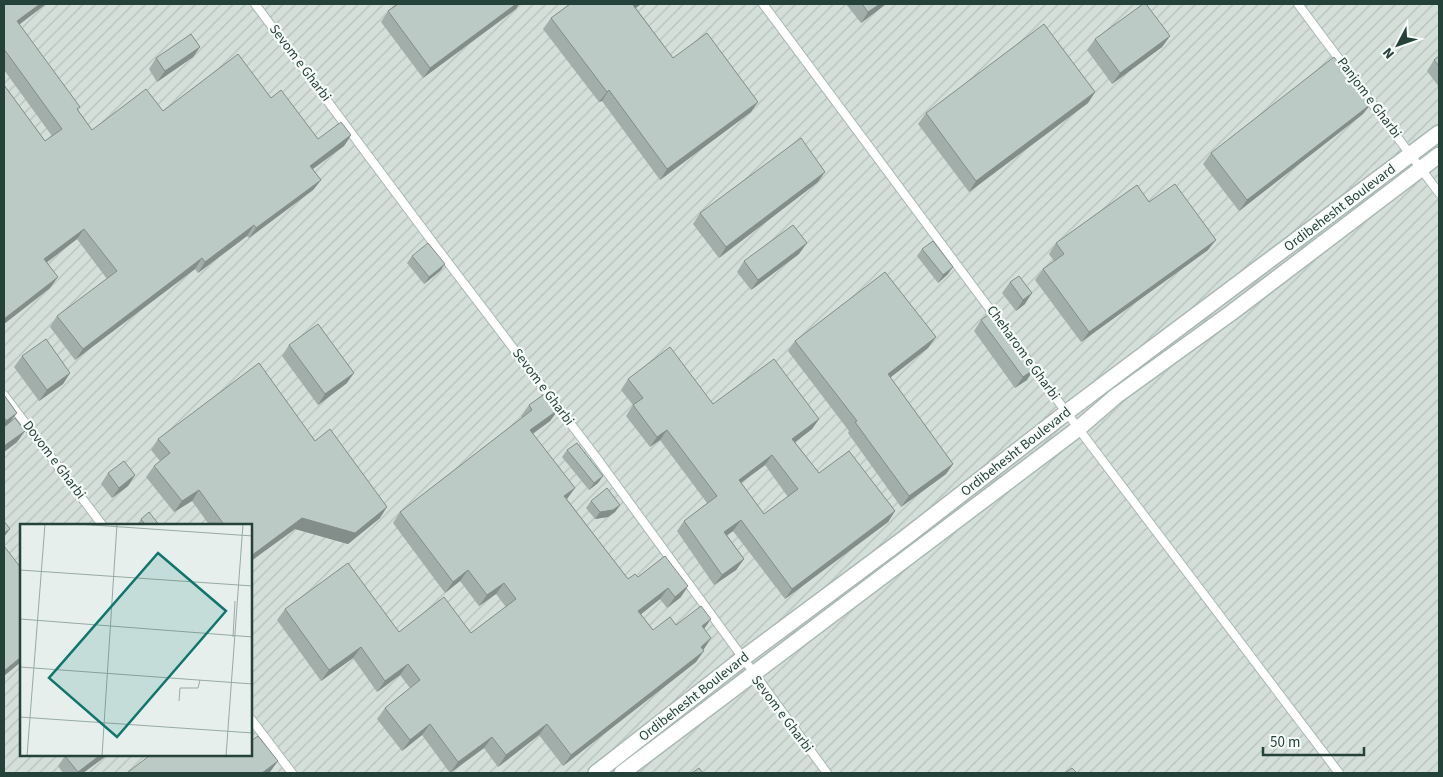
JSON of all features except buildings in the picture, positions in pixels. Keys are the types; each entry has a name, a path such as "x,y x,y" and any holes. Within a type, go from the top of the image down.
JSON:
{"street":[{"name":"Ordibehesht Boulevard","path":"596,773 742,659 906,537 1067,412 1439,133"},
{"name":"Ordibehesht Boulevard","path":"622,773 753,673 831,617 1023,468 1079,428 1116,396 1231,313 1439,155"}],"lane":[{"name":"Sevom e Gharbi","path":"256,4 437,248 596,457 826,773"},
{"name":"Cheharom e Gharbi","path":"763,4 1339,773"},
{"name":"Panjom e Gharbi","path":"1298,4 1439,193"},
{"name":"Dovom e Gharbi","path":"4,395 102,524"},
{"path":"252,720 292,773"}],"shaded area":[{"path":"4,4 1439,4 1439,773 4,773"}]}
